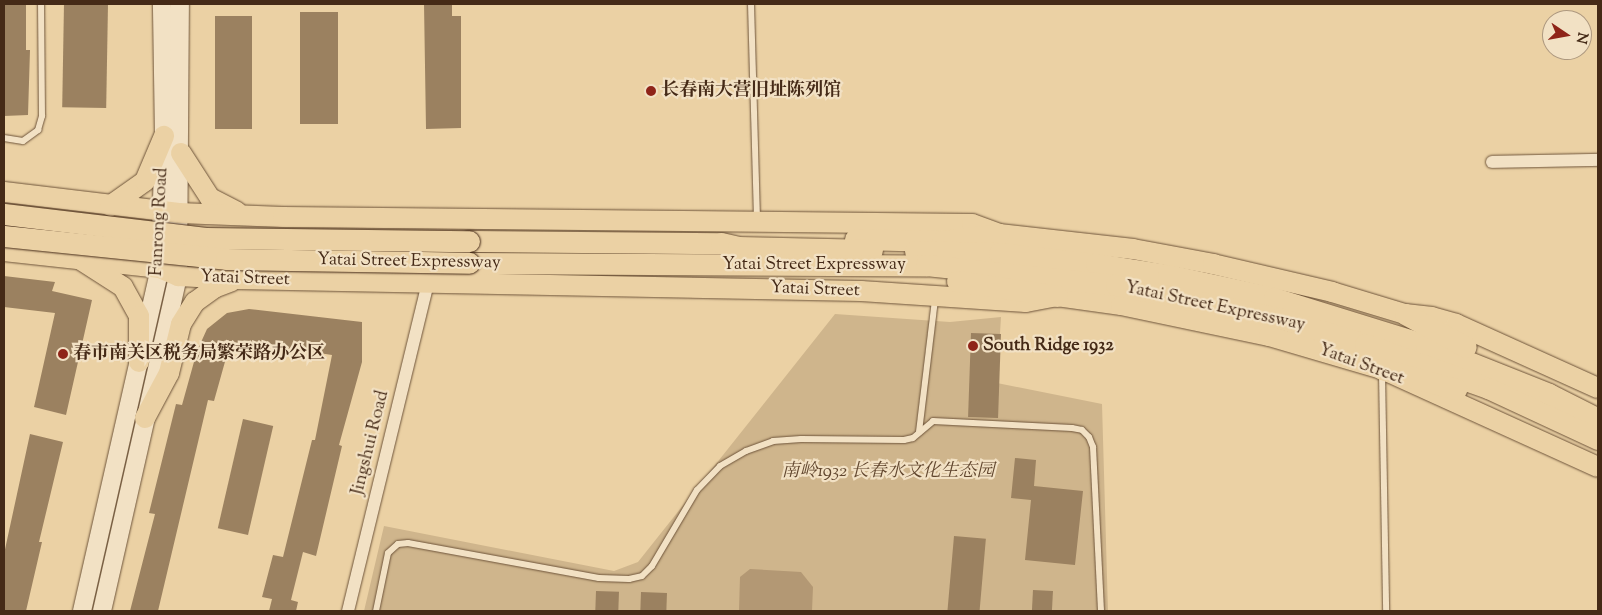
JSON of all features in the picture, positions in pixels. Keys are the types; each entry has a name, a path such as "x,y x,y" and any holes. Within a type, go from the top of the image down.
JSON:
{"highway":[{"name":"Yatai Street Expressway","path":"4,214 206,238 721,243 738,247 998,253 1168,275 1274,298 1374,327 1509,377 1598,419"},
{"path":"721,243 738,236 942,241 1000,234"},
{"name":"Yatai Street Expressway","path":"4,236 226,260 723,266 737,263 926,265 1074,280 1168,294 1279,318 1365,344 1488,388 1598,439"},
{"path":"723,266 738,272 922,276 1057,296"},
{"path":"1405,314 1478,353 1598,408"},
{"path":"1382,369 1482,398 1598,450"}],"main road":[{"name":"Fanrong Road","path":"102,611 178,276 164,136 162,4"},
{"name":"Fanrong Road","path":"82,611 160,268 181,153 180,4"},
{"path":"110,206 145,181 164,136"},
{"path":"181,153 210,198 241,214"},
{"path":"4,192 171,212 283,217 972,224 1000,234 1097,244 1205,263 1332,292 1405,314 1456,324 1598,388"},
{"name":"Yatai Street","path":"4,251 75,257 160,268 178,276 237,279 656,286 936,295 1026,302 1057,296 1166,312 1310,347 1382,369 1598,467"},
{"path":"75,257 123,287 139,316 138,362"},
{"path":"145,418 169,374 181,324 195,302 214,288 237,279"}],"street":[{"path":"1492,162 1598,160"},
{"name":"Jingshui Road","path":"348,611 428,283"}],"lane":[{"path":"4,138 23,141 38,130 42,116 41,4"},
{"path":"751,4 757,223"},
{"path":"919,432 936,295"},
{"path":"1382,369 1386,611"},
{"path":"376,611 388,553 398,544 408,543 599,578 628,579 642,576 652,566 697,490 720,466 746,451 773,441 904,440 933,422 1072,428 1085,434 1093,447 1101,611"}],"green space":[{"name":"南岭1932 长春水文化生态园","path":"835,314 950,322 1001,317 997,383 1102,404 1108,611 364,611 384,526 614,571 638,562"}],"shaded area":[{"path":"750,569 801,572 813,587 812,611 739,611 740,577"}],"building":[{"path":"4,4 26,4 26,50 30,50 28,115 4,116"},
{"path":"64,4 108,4 106,108 62,107"},
{"path":"424,4 452,4 452,16 461,16 461,128 426,129"},
{"path":"300,12 338,12 338,124 300,124"},
{"path":"215,16 252,16 252,129 215,129"},
{"name":"春市南关区税务局繁荣路办公区","path":"4,276 55,282 52,291 92,300 66,415 34,407 55,313 4,307"},
{"path":"249,309 362,322 362,362 339,445 342,446 316,556 303,552 291,600 298,602 296,611 269,611 272,599 262,597 273,555 283,557 312,440 315,440 332,355 247,342 228,351 214,401 208,400 158,611 130,611 155,514 149,513 176,404 182,405 197,351 207,329 227,313"},
{"path":"971,333 1001,334 998,418 968,417"},
{"path":"243,419 273,426 248,535 218,528"},
{"path":"30,434 63,442 39,542 42,542 26,611 4,611 4,554"},
{"path":"1015,458 1036,460 1034,486 1083,491 1075,565 1025,560 1031,500 1011,498"},
{"path":"954,536 986,539 980,611 947,611"},
{"path":"1033,590 1053,591 1052,611 1032,611"},
{"path":"596,591 619,592 618,611 595,611"},
{"path":"641,592 667,593 666,611 640,611"}],"place":[{"name":"长春南大营旧址陈列馆","path":"651,91"},
{"name":"South Ridge 1932","path":"973,346"},
{"name":"春市南关区税务局繁荣路办公区","path":"63,354"}]}
